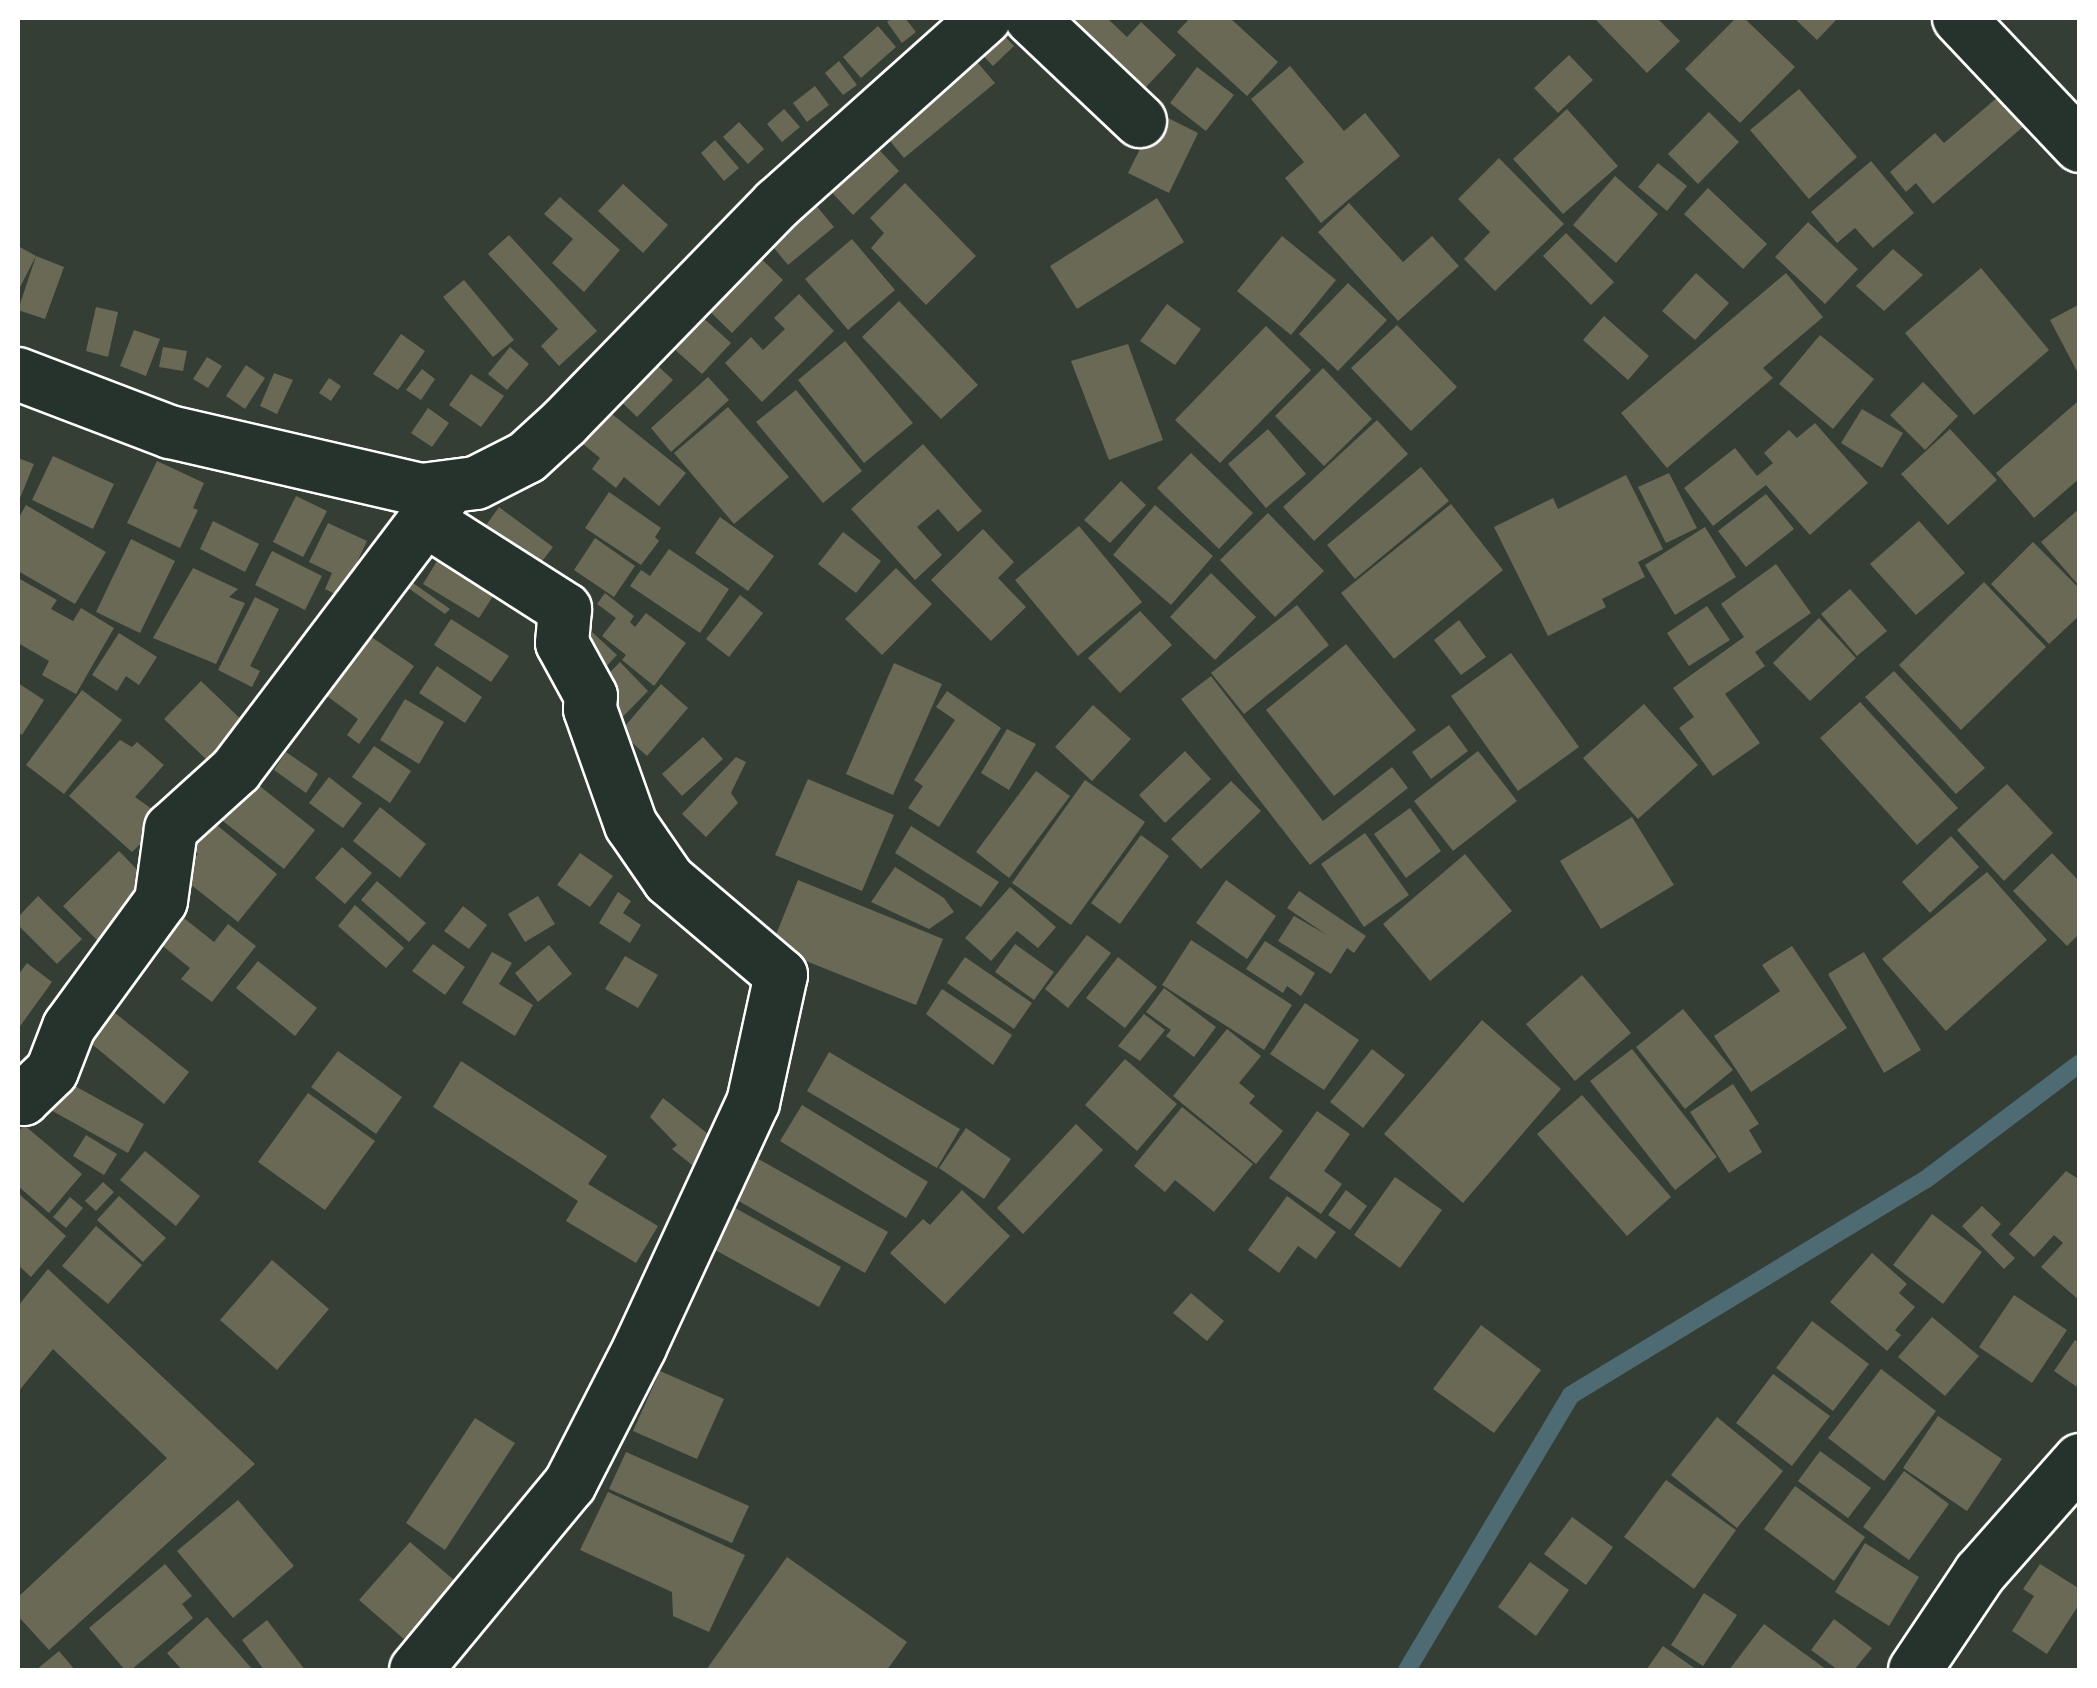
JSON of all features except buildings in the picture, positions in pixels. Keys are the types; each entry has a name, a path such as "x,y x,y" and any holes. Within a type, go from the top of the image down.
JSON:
{"street":[{"path":"18,1096 22,1099 52,1071 70,1027 160,901 171,830 236,770 439,504 527,457 777,204 985,18"},
{"path":"1031,18 1140,122"},
{"path":"1960,18 2080,146"},
{"path":"18,374 170,432 422,490 565,608 562,643 591,696 590,709 631,824 669,880 781,975 753,1103 640,1347 570,1484 416,1670"},
{"path":"1915,1670 1980,1573 2080,1460"}],"waterway":[{"path":"1407,1670 1571,1395 1925,1180 2080,1063"}]}
